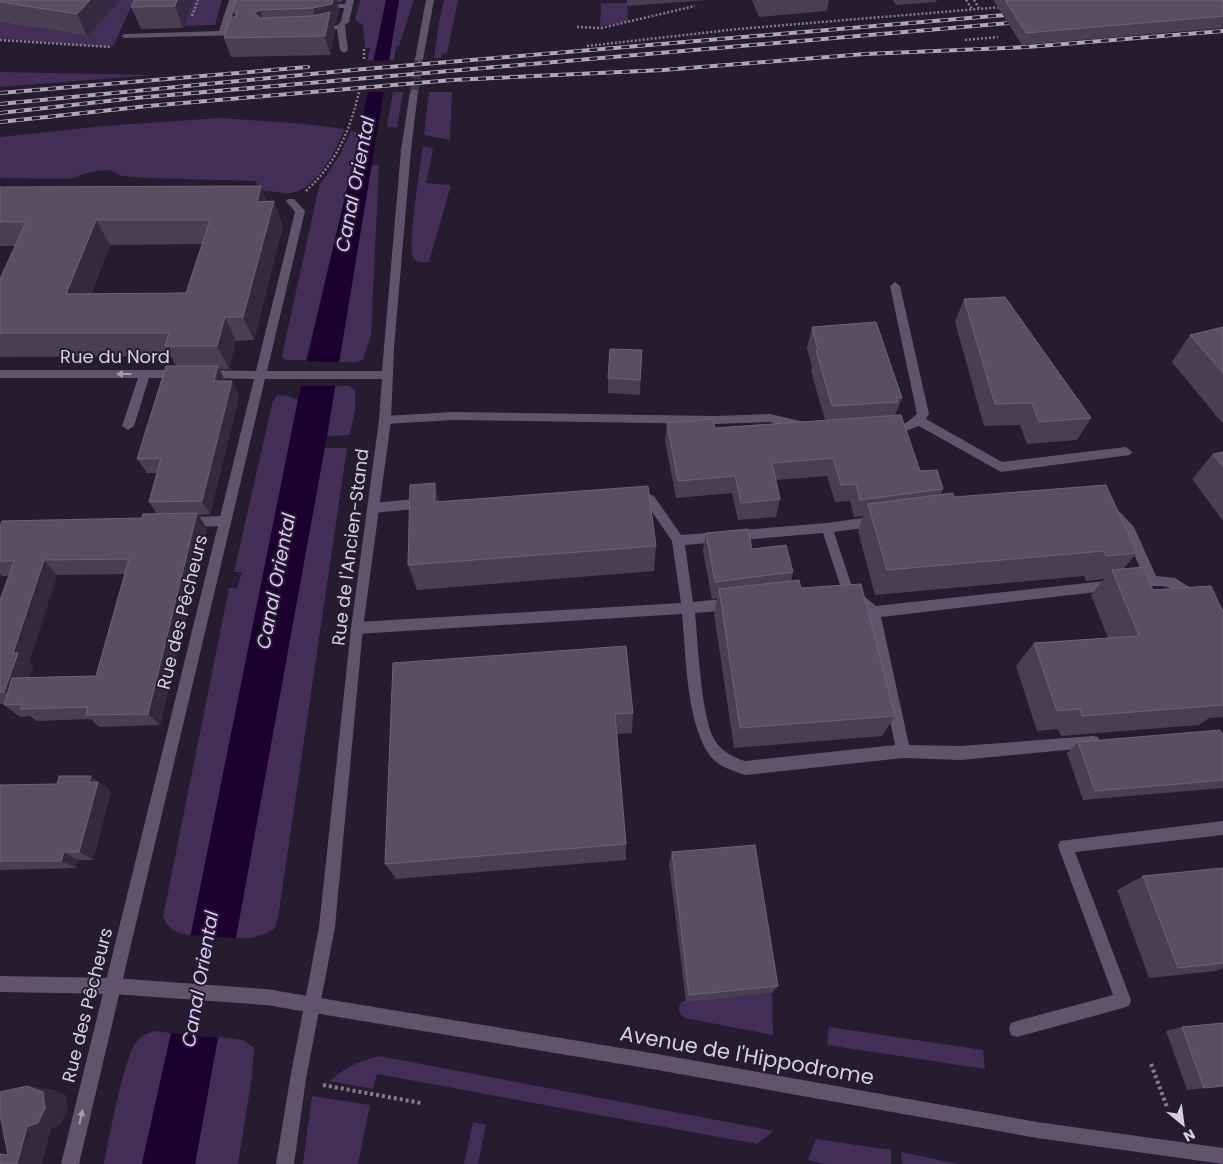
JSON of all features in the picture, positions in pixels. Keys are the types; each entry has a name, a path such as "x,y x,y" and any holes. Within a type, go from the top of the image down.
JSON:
{"street":[{"path":"224,33 233,0"},
{"path":"419,59 430,0"},
{"path":"307,32 341,26 345,22 350,3 310,6"},
{"path":"341,26 344,50"},
{"path":"125,36 238,33"},
{"name":"Rue de l'Ancien-Stand","path":"285,1164 298,1079 327,927 357,628 385,420 406,150 414,92"},
{"name":"Rue des Pêcheurs","path":"70,1164 300,211 291,201"},
{"path":"878,430 912,426 920,421 923,414 895,286"},
{"name":"Rue du Nord","path":"0,374 388,375"},
{"path":"128,426 145,374"},
{"path":"385,420 453,416 715,420 770,418 819,430"},
{"path":"920,421 1001,467 1126,452"},
{"path":"622,492 630,492 650,499 660,510 678,540 688,609 698,708 710,745 720,757 732,764 746,768 903,751 961,753 1107,741"},
{"path":"373,508 440,502"},
{"path":"1100,504 1113,511 1130,531 1152,581"},
{"path":"678,540 827,528 893,519"},
{"path":"177,522 225,521"},
{"path":"827,528 843,591 874,612 1152,581 1171,582 1190,592 1204,605"},
{"path":"357,628 688,609 744,602"},
{"path":"874,612 903,751"},
{"path":"1017,1029 1123,1000 1065,846 1223,828"},
{"name":"Avenue de l'Hippodrome","path":"0,984 113,986 263,997 663,1062 1046,1131 1223,1156"}],"path":[{"path":"966,0 972,10"},
{"path":"974,0 979,8"},
{"path":"577,27 601,28 695,6"},
{"path":"587,46 738,29 1011,6"},
{"path":"0,40 104,48 114,46 125,36"},
{"path":"965,40 998,37"},
{"path":"291,201 325,174 332,163 344,141 359,92"},
{"path":"1151,1064 1167,1107"},
{"path":"323,1085 421,1103"}],"shaded area":[{"path":"120,0 134,0 114,45 106,47 0,39 0,22 87,36"},
{"path":"193,0 222,0 215,25 184,26"},
{"path":"360,0 386,0 373,60 367,61 370,48 365,48 363,25 355,20"},
{"path":"399,0 414,0 399,46 396,47 394,60 388,60"},
{"path":"444,0 458,0 447,53 442,54 441,58 434,58 439,22"},
{"path":"601,3 627,3 628,21 600,26"},
{"path":"0,72 155,75 0,87"},
{"path":"393,92 403,92 397,128 387,126"},
{"path":"429,92 452,92 450,140 424,135"},
{"path":"220,118 306,124 345,129 331,158 317,177 309,185 291,193 263,191 255,181 122,176 109,170 90,172 69,179 0,178 0,137 104,126"},
{"path":"351,131 360,133 306,360 285,360 282,356 319,186 340,155"},
{"path":"423,146 433,149 426,183 451,185 429,262 421,262 414,259 412,252 413,224"},
{"path":"379,165 371,335 363,359 357,362 338,362 371,166"},
{"path":"335,386 349,386 355,390 355,409 350,435 327,436"},
{"path":"277,395 288,396 298,400 191,935 171,928 163,917 229,588 237,588 242,572 234,572 272,404"},
{"path":"324,448 347,448 278,918 274,929 268,932 251,938 235,938"},
{"path":"772,993 773,1035 685,1018 680,1014 679,1010 680,1003 684,1001"},
{"path":"829,1027 983,1050 985,1069 827,1045"},
{"path":"155,1031 171,1033 142,1164 104,1164 127,1062 138,1040 144,1035"},
{"path":"218,1037 243,1040 254,1048 252,1076 238,1164 195,1164"},
{"path":"379,1056 774,1131 757,1144 377,1074 373,1089 330,1081 353,1065"},
{"path":"312,1096 370,1105 358,1164 303,1164"},
{"path":"473,1122 486,1125 478,1164 464,1164"},
{"path":"816,1139 891,1150 891,1164 825,1164 808,1160"},
{"path":"901,1152 958,1164 902,1164"}],"water":[{"name":"Canal Oriental","path":"386,0 399,0 327,436 195,1164 142,1164 171,1033 298,400 360,133"}],"pier":[{"path":"391,60 386,92 365,92 371,61"},
{"path":"304,361 341,362 337,386 298,386"},
{"path":"188,935 238,938 220,1038 169,1033"}],"building":[{"path":"0,0 90,0 77,14 0,2"},
{"path":"134,0 177,0 175,6 131,7"},
{"path":"236,0 333,0 332,4 313,8 260,10 254,13 260,18 313,16 330,12 325,36 224,38 230,18 237,16 236,11 233,10"},
{"path":"1005,0 1223,0 1223,16 1026,33"},
{"path":"261,186 257,202 274,201 243,317 225,317 217,346 165,346 169,333 0,333 0,279 26,222 0,222 0,187","holes":["96,220 210,220 186,293 66,294"]},
{"path":"1005,297 1091,418 1039,422 1032,403 995,404 964,299"},
{"path":"876,322 902,398 896,398 898,402 832,406 816,350 818,350 812,327"},
{"path":"1223,327 1223,373 1190,335"},
{"path":"610,349 642,350 640,380 608,378"},
{"path":"166,366 218,366 214,381 232,381 202,501 149,502 161,458 137,459"},
{"path":"901,415 920,471 937,470 943,489 860,500 856,484 841,485 833,458 772,463 780,499 741,503 735,476 678,481 667,423 713,419 715,428"},
{"path":"1223,452 1223,467 1213,454"},
{"path":"435,483 435,502 648,486 656,546 408,565 410,485"},
{"path":"1106,485 1137,553 1106,556 1104,551 887,570 868,504 953,493 954,497"},
{"path":"197,513 148,714 86,715 88,707 20,709 22,704 4,705 12,678 96,676 129,559 44,560 13,653 18,653 4,692 0,692 0,600 14,561 0,561 0,526 2,521 142,518 143,514"},
{"path":"748,529 752,549 786,545 793,572 715,582 706,533"},
{"path":"1143,567 1153,590 1211,586 1223,612 1223,705 1082,716 1080,709 1057,711 1034,643 1139,636 1112,570"},
{"path":"799,580 801,588 861,584 895,716 740,728 719,589"},
{"path":"626,646 633,713 615,714 626,844 385,864 393,663"},
{"path":"1220,730 1223,736 1223,780 1202,782 1095,791 1078,742"},
{"path":"59,776 91,776 89,782 98,782 79,852 64,852 61,861 0,861 0,785 57,784"},
{"path":"755,845 778,986 689,995 672,852"},
{"path":"1223,868 1223,963 1178,968 1143,876"},
{"path":"1223,1023 1223,1086 1204,1088 1182,1027"},
{"path":"27,1086 43,1092 45,1108 38,1123 27,1127 17,1164 0,1164 0,1154 8,1155 0,1115 0,1092"}],"tunnel":[{"path":"414,92 419,59"}],"railway":[{"path":"0,104 353,70 1017,14"},
{"path":"0,113 135,98 1021,22"},
{"path":"0,122 148,106 452,80 663,70 865,54 1027,47 1223,31"},
{"path":"0,93 308,67"}]}
